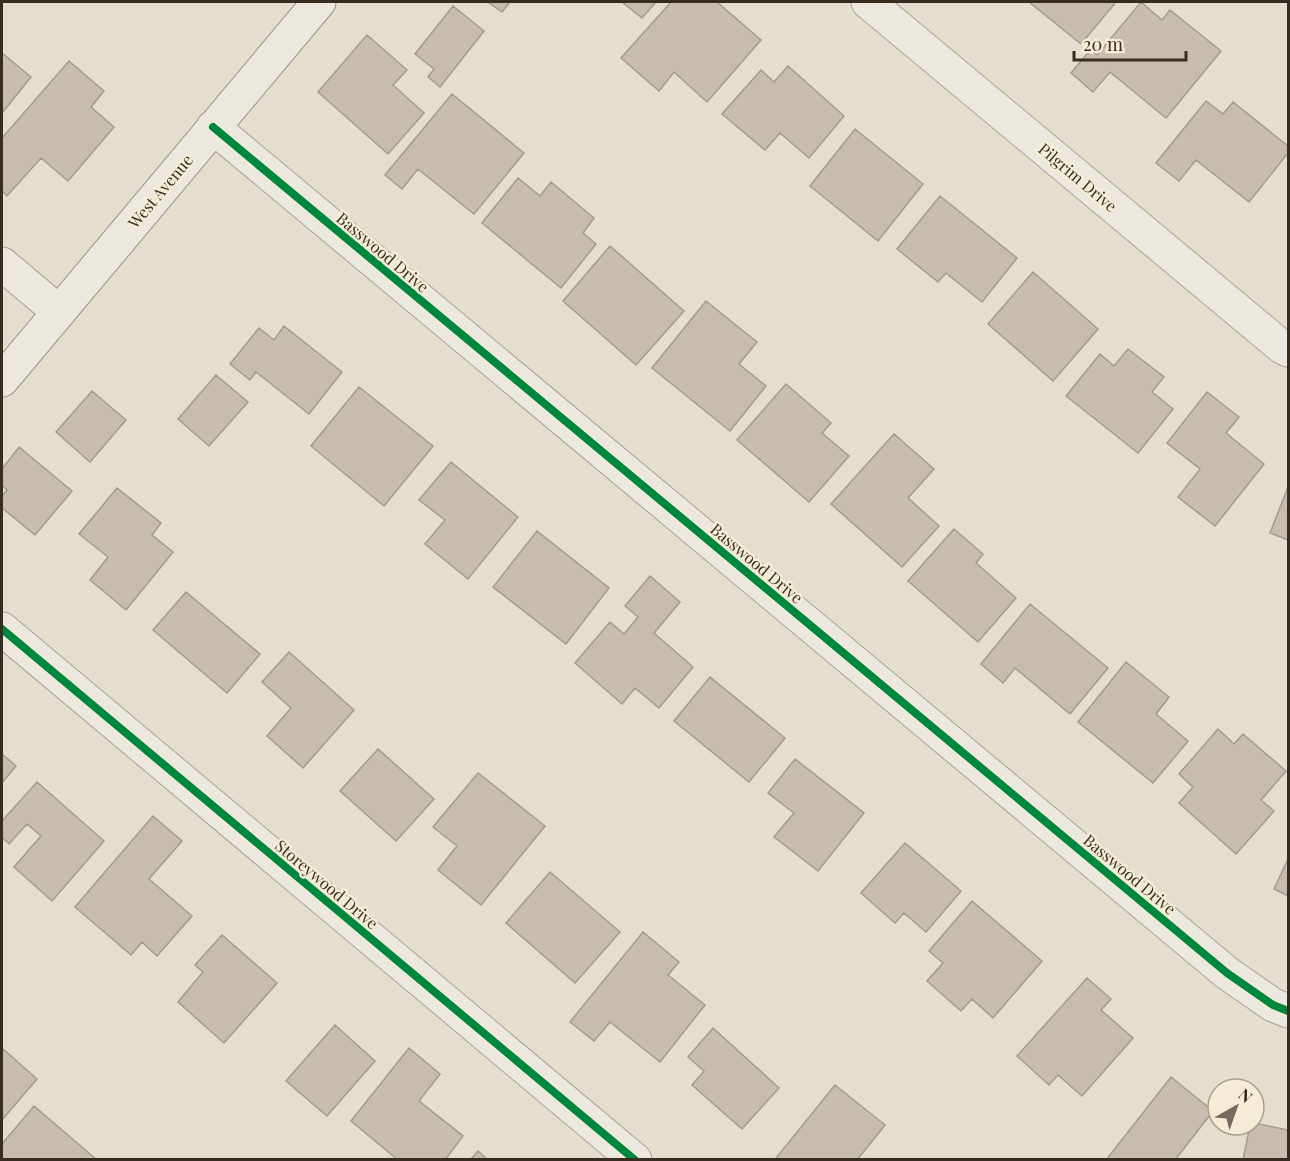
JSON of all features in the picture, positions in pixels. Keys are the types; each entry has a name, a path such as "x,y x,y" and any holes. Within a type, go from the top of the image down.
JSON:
{"street":[{"name":"West Avenue","path":"2,380 319,2"},
{"name":"Pilgrim Drive","path":"867,2 1288,350"},
{"name":"Basswood Drive","path":"213,127 1227,973 1273,1005 1288,1011"},
{"path":"2,264 59,312"},
{"name":"Storeywood Drive","path":"2,629 635,1160"}],"building":[{"path":"488,2 510,2 502,12"},
{"path":"622,2 656,2 642,18"},
{"path":"671,2 717,2 761,40 707,102 674,72 659,91 621,58"},
{"path":"1029,2 1116,2 1081,44"},
{"path":"1141,2 1162,20 1170,10 1221,51 1166,118 1110,72 1093,92 1071,73 1091,49 1097,55"},
{"path":"453,6 484,31 440,87 428,77 434,69 415,54"},
{"path":"367,35 407,70 393,85 424,113 388,154 318,92"},
{"path":"2,53 31,77 2,113"},
{"path":"69,61 104,91 91,107 114,127 68,181 41,158 7,196 2,191 2,138"},
{"path":"788,66 844,116 809,158 780,133 765,150 722,114 761,70 774,82"},
{"path":"452,94 524,153 474,214 418,169 402,189 385,175"},
{"path":"1206,101 1223,114 1233,102 1288,146 1288,153 1249,202 1196,160 1179,181 1156,163"},
{"path":"855,129 923,184 878,241 810,186"},
{"path":"518,178 540,196 551,182 594,218 583,233 596,244 561,288 482,223"},
{"path":"940,196 1017,258 982,302 946,273 938,282 897,249"},
{"path":"610,246 684,311 636,365 563,301"},
{"path":"1033,272 1098,329 1053,381 988,324"},
{"path":"706,301 757,342 739,364 766,386 730,431 652,368"},
{"path":"284,326 342,372 309,414 256,372 250,380 230,364 259,328 274,340"},
{"path":"1128,349 1164,377 1152,392 1173,409 1138,453 1066,396 1100,354 1114,366"},
{"path":"216,375 248,402 209,446 178,419"},
{"path":"786,384 831,423 822,433 849,456 809,502 737,440"},
{"path":"359,387 433,446 384,506 311,446"},
{"path":"92,391 126,420 90,462 56,432"},
{"path":"1207,392 1239,417 1226,433 1264,464 1215,526 1178,497 1200,469 1167,443"},
{"path":"894,434 934,469 908,498 939,526 902,567 831,504"},
{"path":"19,447 72,491 35,535 2,508 2,496 7,490 2,485 2,469"},
{"path":"451,462 518,517 468,579 425,544 445,520 419,500"},
{"path":"1288,487 1288,540 1270,533"},
{"path":"117,488 161,523 152,535 173,552 126,610 90,580 108,557 79,534"},
{"path":"954,529 983,554 976,563 1016,598 978,642 908,581"},
{"path":"537,531 609,588 566,644 493,587"},
{"path":"650,576 680,602 654,633 693,667 659,708 635,688 622,704 575,663 610,622 624,634 638,617 625,606"},
{"path":"186,592 260,654 227,693 153,630"},
{"path":"1030,604 1108,668 1070,714 1015,668 1003,683 981,664"},
{"path":"289,652 354,710 303,768 267,736 291,708 262,682"},
{"path":"1126,662 1169,697 1156,714 1188,741 1153,783 1078,722"},
{"path":"710,677 785,738 749,782 674,721"},
{"path":"1218,729 1234,744 1243,734 1286,771 1261,800 1274,811 1236,854 1179,803 1193,787 1179,774"},
{"path":"378,749 434,799 396,841 340,791"},
{"path":"2,754 16,766 2,783"},
{"path":"795,759 864,813 818,871 774,837 794,813 768,793"},
{"path":"478,773 545,826 481,905 438,870 457,846 433,827"},
{"path":"37,782 104,841 52,901 14,867 41,836 27,824 9,844 2,837 2,821"},
{"path":"153,816 182,841 149,879 192,916 157,956 142,942 131,955 75,907"},
{"path":"905,843 961,891 926,932 904,913 895,923 861,893"},
{"path":"1288,859 1288,896 1274,889"},
{"path":"550,872 620,932 575,983 506,923"},
{"path":"972,901 1042,961 993,1018 972,999 961,1011 927,981 943,963 929,951"},
{"path":"643,932 679,962 668,975 705,1005 660,1062 610,1022 594,1041 570,1022"},
{"path":"222,935 277,983 224,1043 178,1002 203,972 195,965"},
{"path":"1087,978 1111,999 1101,1010 1133,1038 1082,1096 1058,1075 1049,1085 1017,1056"},
{"path":"335,1025 375,1061 327,1116 286,1081"},
{"path":"713,1028 779,1088 742,1129 692,1085 704,1071 688,1057"},
{"path":"2,1048 37,1079 2,1120"},
{"path":"409,1048 440,1074 419,1101 463,1136 445,1160 398,1160 351,1121"},
{"path":"1171,1077 1206,1105 1206,1120 1175,1160 1106,1160"},
{"path":"835,1085 885,1125 857,1160 777,1160 776,1158"},
{"path":"34,1106 97,1160 2,1160 2,1144"},
{"path":"1266,1125 1288,1130 1288,1160 1243,1160 1248,1137 1266,1137"},
{"path":"478,1151 488,1160 470,1160"}],"cycle path":[{"path":"213,127 1227,973 1273,1005 1288,1011"},
{"path":"2,629 635,1160"}]}
